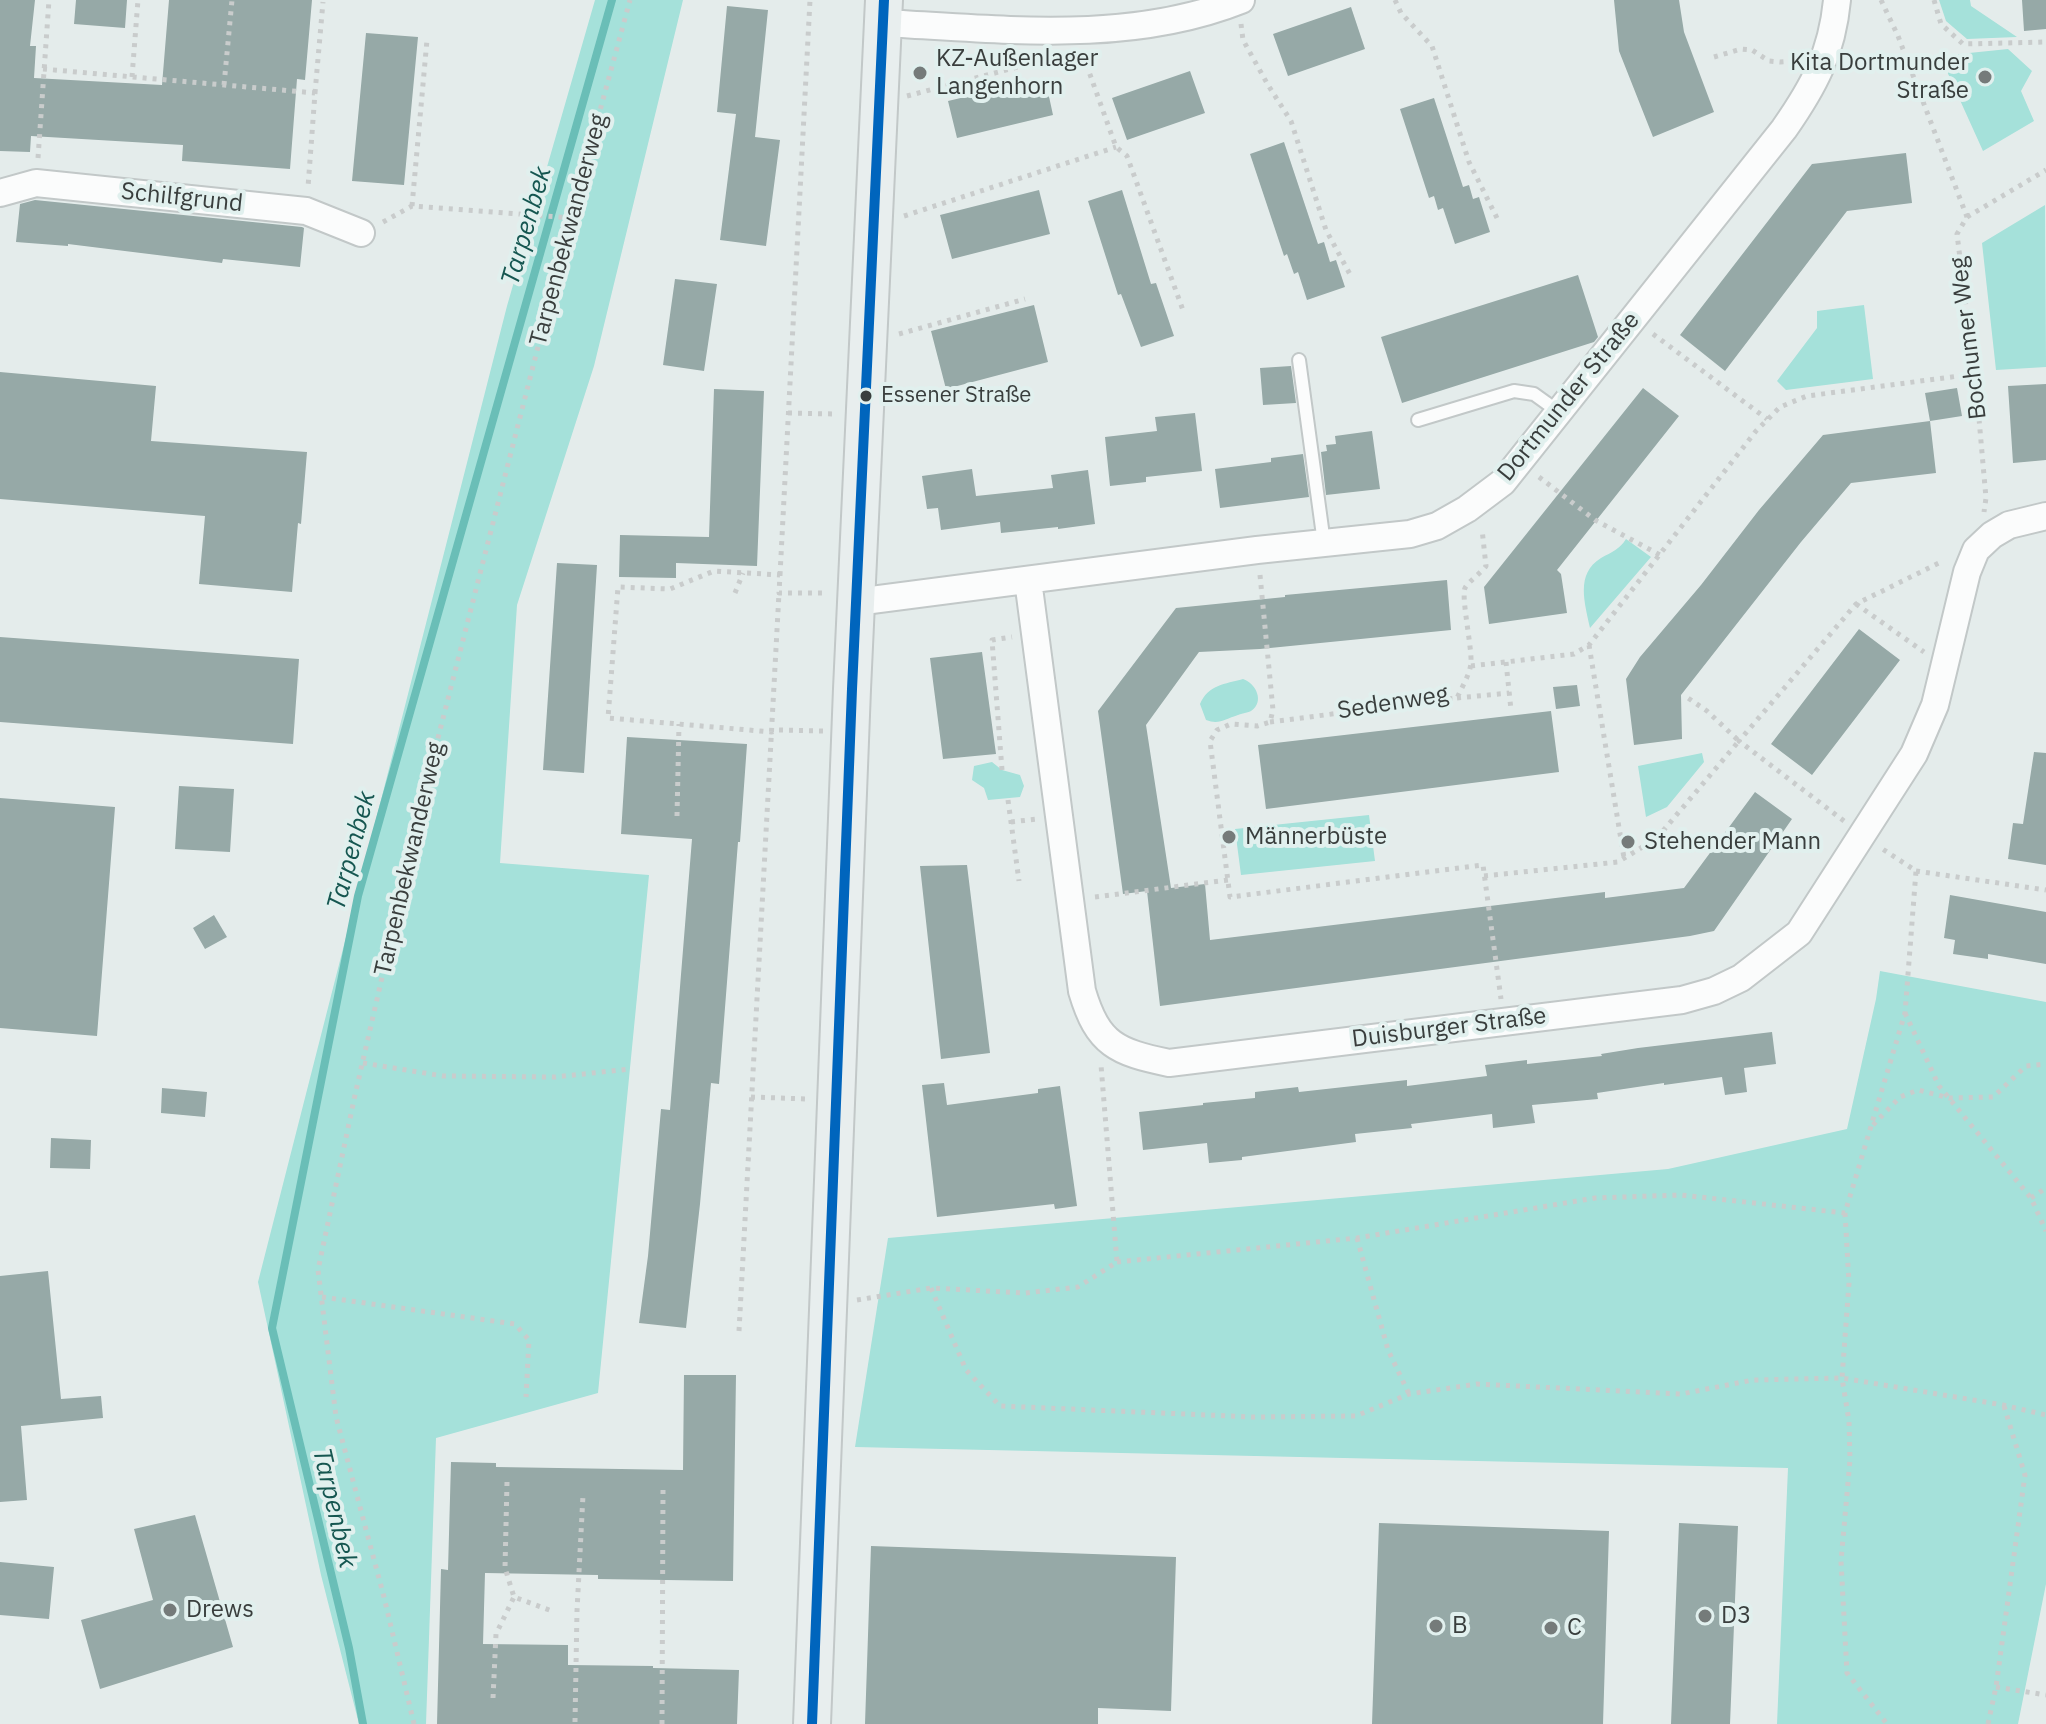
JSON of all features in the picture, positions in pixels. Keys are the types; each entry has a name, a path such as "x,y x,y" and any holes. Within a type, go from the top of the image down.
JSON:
{"street":[{"name":"Dortmunder Straße","path":"856,598 1410,534 1437,526 1467,509 1503,482 1784,129 1809,94 1821,68 1835,23 1837,0"},
{"path":"812,1724 850,732 883,12 1027,30 1078,40 1181,19 1239,1"},
{"name":"Schilfgrund","path":"0,193 36,183 306,211 361,233"},
{"path":"1984,543 2009,525 2046,516"},
{"name":"Duisburger Straße","path":"1099,1032 1122,1050 1169,1063 1682,1000 1714,991 1741,978 1799,933 1914,754 1935,705 1967,572 1984,543"},
{"path":"1028,580 1082,991 1088,1012 1099,1032"}],"lane":[{"path":"1299,360 1324,543"},
{"path":"1418,420 1514,391 1534,394 1559,412"}],"path":[{"path":"36,183 49,0"},
{"path":"132,77 138,0"},
{"path":"224,85 232,0"},
{"name":"Tarpenbekwanderweg","path":"414,1724 336,1417 318,1270 428,777 630,0"},
{"path":"739,1331 810,0"},
{"path":"1395,0 1401,13 1432,46 1469,162 1497,218"},
{"path":"1881,0 1898,36 1967,217 2046,170"},
{"path":"1934,0 1941,24 1963,44 2046,42"},
{"path":"1239,1 1243,40 1291,121 1326,230 1352,278"},
{"path":"306,211 323,2"},
{"path":"412,206 427,40"},
{"path":"879,103 1078,40 1116,147 1127,156 1184,313"},
{"path":"1714,57 1731,50 1752,50 1769,61 1808,61 1821,68"},
{"path":"43,69 315,93"},
{"path":"873,227 1116,147"},
{"path":"361,233 412,206 571,218"},
{"name":"Bochumer Weg","path":"1967,217 1957,234 1986,498 1984,543"},
{"path":"868,342 1025,299"},
{"path":"1633,319 1767,419"},
{"path":"1471,666 1574,654 1589,645 1756,431 1780,407 1807,396 1974,374"},
{"path":"788,413 865,415"},
{"path":"1519,462 1595,520 1660,555"},
{"name":"Sedenweg","path":"1228,880 1210,741 1217,730 1231,724 1257,726 1457,698 1471,666 1463,594 1466,584 1486,566 1482,529 1467,509"},
{"path":"1484,876 1618,862 1657,838 1856,604 1984,543"},
{"path":"1257,550 1273,710 1270,722"},
{"path":"780,575 714,571 670,589 618,587 608,718 772,732 850,732"},
{"path":"735,593 743,573"},
{"path":"779,593 856,598"},
{"path":"1856,604 1944,666"},
{"path":"1002,770 992,640 1017,636"},
{"path":"1589,645 1624,858"},
{"path":"1506,662 1511,710"},
{"path":"1457,698 1509,693"},
{"path":"1688,698 1862,835 1916,871 2046,890"},
{"path":"677,816 679,724"},
{"path":"1008,800 1019,881"},
{"path":"1070,900 1228,880 1230,897 1483,865 1504,1021"},
{"path":"1887,1724 1847,1673 1841,1561 1850,1460 1849,1421 1842,1378 1849,1283 1845,1213 1905,1013 1916,871"},
{"path":"1905,1013 1939,1086 2031,1198 2046,1231"},
{"path":"1099,1032 1117,1262"},
{"path":"363,1063 443,1076 555,1077 630,1069"},
{"path":"1873,1126 1900,1097 1918,1090 1949,1098 1993,1097 2026,1066 2046,1064"},
{"path":"751,1097 837,1100"},
{"path":"2031,1198 2046,1188"},
{"path":"829,1305 931,1288 1025,1293 1078,1287 1117,1262 1357,1238 1595,1198 1681,1195 1845,1213"},
{"path":"1357,1238 1388,1350 1409,1394"},
{"path":"931,1288 966,1370 1000,1406 1253,1417 1356,1416 1409,1394 1477,1384 1681,1394 1753,1380 1842,1378 2046,1415"},
{"path":"322,1297 515,1324 529,1340 526,1397"},
{"path":"1988,1724 1996,1687 2025,1475 2003,1405"},
{"path":"493,1698 496,1634 514,1597 505,1568 507,1482"},
{"path":"662,1724 663,1490"},
{"path":"575,1722 583,1495"},
{"path":"514,1597 552,1611"},
{"path":"1996,1687 2046,1695"}],"shaded area":[{"path":"595,0 683,0 594,366 517,605 500,863 649,875 598,1393 436,1438 426,1724 359,1724 321,1575 258,1282 507,306"},
{"path":"1939,0 1970,0 1971,6 2017,37 1967,39 1946,21"},
{"path":"2008,49 2032,71 2021,91 2034,121 1983,151 1940,56"},
{"path":"2045,205 2046,367 1996,370 1982,243"},
{"path":"1864,305 1873,379 1786,390 1777,381 1817,328 1817,311"},
{"path":"1626,539 1651,557 1590,628 1584,590 1588,572"},
{"path":"1243,679 1252,684 1257,693 1255,707 1222,721 1206,720 1200,704 1203,698 1218,686"},
{"path":"1702,753 1704,762 1667,807 1646,817 1638,766"},
{"path":"992,762 1002,770 1020,775 1024,786 1020,797 988,800 984,788 972,780 974,766"},
{"path":"1369,815 1375,861 1241,875 1235,829"},
{"path":"1880,971 2046,1002 2046,1584 2018,1724 1777,1724 1788,1468 855,1447 888,1238 1668,1169 1847,1129"}],"building":[{"path":"0,0 35,0 30,46 36,46 34,78 162,85 169,0 312,0 305,80 297,79 290,169 182,161 183,145 31,136 30,152 0,151"},
{"path":"76,0 127,0 125,28 74,24"},
{"path":"1614,0 1679,0 1684,32 1714,112 1653,137 1619,51"},
{"path":"2022,0 2046,0 2046,29 2024,31"},
{"path":"727,6 768,10 755,137 780,140 766,246 720,240 736,114 717,112"},
{"path":"1351,7 1365,49 1288,76 1273,34"},
{"path":"366,33 418,37 404,185 352,181"},
{"path":"1190,71 1205,113 1127,140 1112,98"},
{"path":"1045,78 1053,115 957,138 948,101"},
{"path":"1434,98 1463,187 1469,185 1473,199 1479,197 1490,232 1455,244 1443,208 1438,210 1434,196 1429,198 1400,109"},
{"path":"1284,142 1318,244 1324,242 1330,262 1336,260 1345,287 1307,300 1298,272 1294,274 1287,254 1284,256 1250,154"},
{"path":"1906,153 1912,203 1847,211 1725,371 1680,335 1812,164"},
{"path":"1039,190 1050,234 952,259 940,215"},
{"path":"1122,190 1151,284 1156,283 1174,336 1141,347 1121,294 1118,295 1088,201"},
{"path":"35,200 302,227 300,267 223,259 222,263 68,244 16,242 20,204"},
{"path":"1578,275 1598,337 1594,342 1402,403 1381,337"},
{"path":"675,279 717,284 704,371 663,365"},
{"path":"1034,305 1048,362 946,389 931,331"},
{"path":"1291,366 1296,403 1263,405 1260,368"},
{"path":"0,372 156,386 151,441 307,452 292,592 199,584 205,516 0,499"},
{"path":"2046,384 2046,460 2013,463 2008,386"},
{"path":"1643,388 1679,416 1557,570 1561,574 1567,613 1489,624 1484,587"},
{"path":"1957,388 1962,416 1930,421 1925,393"},
{"path":"714,389 764,391 757,566 676,563 676,578 619,577 620,535 709,537"},
{"path":"1195,413 1202,471 1146,477 1146,482 1110,486 1105,437 1157,431 1155,417"},
{"path":"1930,421 1936,473 1851,483 1681,695 1682,739 1634,745 1626,679 1640,657 1823,435"},
{"path":"1372,431 1380,489 1326,495 1321,452 1327,451 1326,445 1336,444 1335,436"},
{"path":"1303,454 1309,497 1220,508 1215,469 1271,462 1271,458"},
{"path":"972,469 976,496 1053,488 1051,475 1088,470 1095,524 1001,533 1000,522 941,530 938,508 927,509 922,476"},
{"path":"557,563 597,565 584,773 543,770"},
{"path":"1447,580 1451,630 1199,652 1146,725 1171,888 1205,884 1210,940 1605,892 1605,898 1684,888 1755,792 1792,819 1714,931 1160,1006 1147,891 1123,894 1098,711 1176,608"},
{"path":"1859,629 1900,660 1812,775 1771,744"},
{"path":"0,637 299,659 293,744 0,722"},
{"path":"982,652 996,754 943,759 930,658"},
{"path":"1577,685 1580,706 1556,709 1553,687"},
{"path":"1551,711 1559,772 1266,809 1258,745"},
{"path":"627,737 747,744 719,1084 711,1083 686,1328 639,1323 661,1109 670,1110 692,839 621,834"},
{"path":"2034,752 2046,753 2046,865 2008,859 2013,823 2023,824"},
{"path":"179,786 234,789 230,852 175,849"},
{"path":"0,798 115,807 97,1036 0,1028"},
{"path":"967,865 990,1053 941,1059 920,866"},
{"path":"1950,895 2046,912 2046,964 1988,954 1988,959 1953,954 1955,940 1944,938"},
{"path":"214,915 227,937 205,949 193,928"},
{"path":"1772,1032 1776,1064 1744,1068 1747,1092 1725,1095 1722,1077 1664,1083 1597,1093 1598,1099 1532,1105 1535,1123 1493,1128 1492,1114 1411,1124 1412,1128 1355,1134 1356,1142 1242,1157 1242,1160 1209,1163 1207,1143 1143,1150 1139,1112 1255,1098 1255,1092 1298,1087 1299,1092 1407,1080 1407,1086 1487,1076 1485,1065 1602,1056 1638,1048"},
{"path":"944,1083 947,1105 1038,1093 1038,1089 1060,1086 1077,1206 1055,1209 1054,1204 937,1217 922,1085"},
{"path":"162,1088 207,1092 205,1117 161,1113"},
{"path":"51,1138 91,1140 90,1169 50,1168"},
{"path":"48,1271 61,1399 101,1396 103,1418 21,1426 27,1500 0,1502 0,1276"},
{"path":"684,1375 736,1375 733,1581 485,1573 483,1644 568,1645 568,1665 739,1670 737,1724 437,1724 441,1569 448,1570 451,1462 496,1463 496,1467 683,1470"},
{"name":"Drews","path":"195,1515 233,1647 100,1689 81,1620 153,1600 134,1529"},
{"path":"1379,1523 1609,1531 1603,1724 1372,1724"},
{"name":"D3","path":"1679,1523 1738,1526 1730,1724 1671,1724"},
{"path":"871,1546 1176,1557 1171,1711 1098,1708 1098,1724 865,1724"},
{"path":"0,1562 54,1567 49,1619 0,1615"}],"waterway":[{"name":"Tarpenbek","path":"363,1724 349,1648 272,1328 358,896 612,0"}],"transit line":[{"path":"812,1724 852,689 884,0"}],"place":[{"name":"KZ-Außenlager Langenhorn","path":"920,73"},
{"name":"Kita Dortmunder Straße","path":"1985,77"},
{"name":"Essener Straße","path":"866,396"},
{"name":"Männerbüste","path":"1229,837"},
{"name":"Stehender Mann","path":"1628,842"},
{"name":"Drews","path":"170,1610"},
{"name":"D3","path":"1705,1616"},
{"name":"B","path":"1436,1626"},
{"name":"C","path":"1551,1628"}]}
